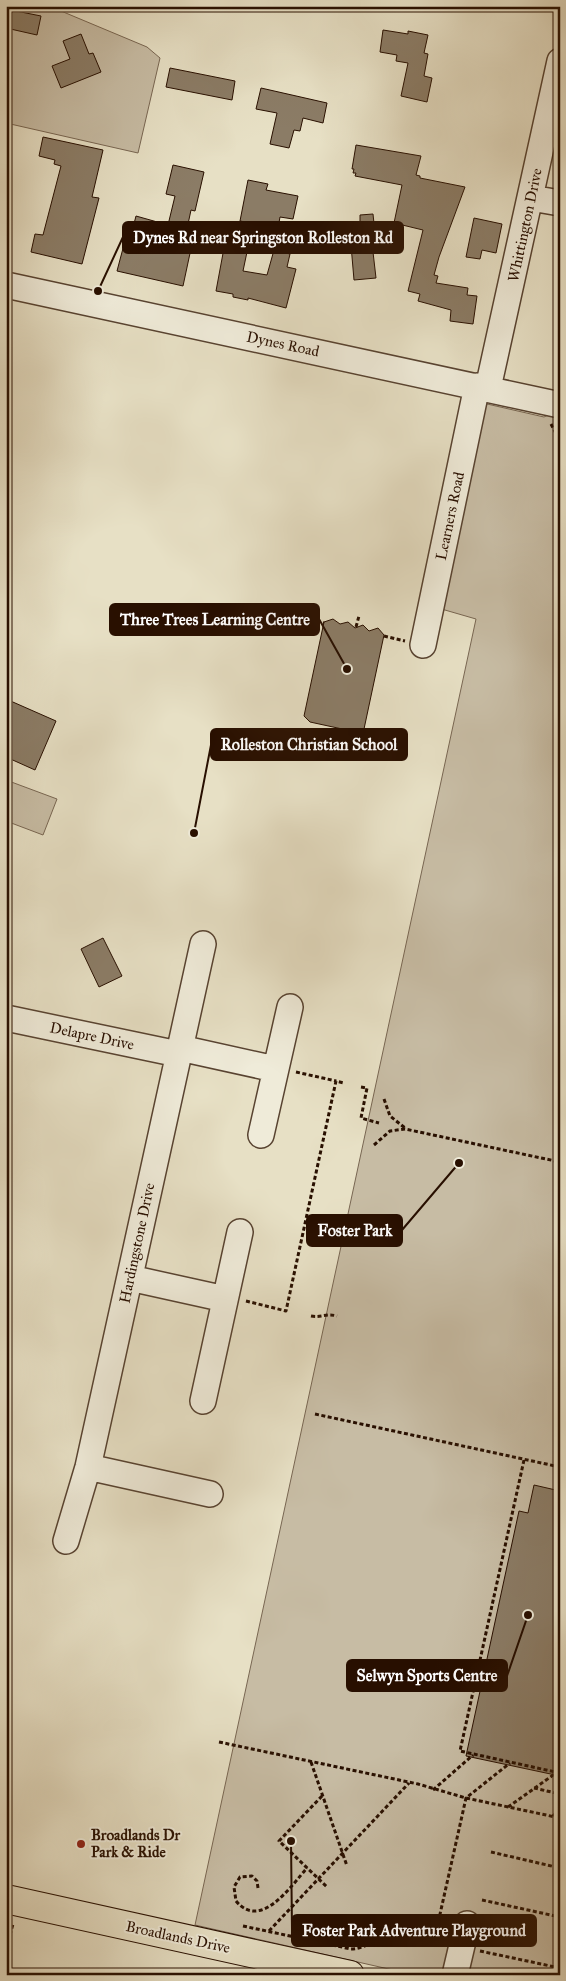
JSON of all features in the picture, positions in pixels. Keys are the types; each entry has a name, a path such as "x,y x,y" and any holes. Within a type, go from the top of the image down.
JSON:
{"main road":[{"name":"Broadlands Drive","path":"10,1911 303,1970 350,1975"}],"street":[{"name":"Whittington Drive","path":"483,387 531,198 560,61"},
{"path":"531,198 560,203"},
{"name":"Dynes Road","path":"6,284 560,405"},
{"name":"Learners Road","path":"418,644 483,387"},
{"name":"Hardingstone Drive","path":"66,1541 88,1467 203,944"},
{"path":"261,1135 284,1069 290,1007"},
{"name":"Delapre Drive","path":"6,1018 284,1069"},
{"path":"203,1401 234,1298 240,1232"},
{"path":"130,1278 234,1298"},
{"path":"88,1467 210,1494"},
{"path":"456,1975 464,1935"}],"path":[{"path":"356,627 359,616"},
{"path":"304,618 324,624"},
{"path":"384,636 418,644"},
{"path":"284,1069 344,1083"},
{"path":"234,1298 286,1311 336,1082"},
{"path":"361,1087 367,1088 360,1118 379,1123"},
{"path":"384,1099 390,1116 405,1129"},
{"path":"374,1145 390,1131 405,1129 560,1162"},
{"path":"311,1316 319,1317 327,1313 337,1316"},
{"path":"315,1414 560,1467"},
{"path":"524,1460 460,1751 558,1773"},
{"path":"219,1742 560,1818"},
{"path":"433,1790 473,1754"},
{"path":"311,1762 347,1866"},
{"path":"434,1941 466,1798 510,1763"},
{"path":"508,1807 533,1788 558,1773"},
{"path":"268,1931 409,1783"},
{"path":"533,1788 560,1794"},
{"path":"322,1796 279,1841 327,1887"},
{"path":"552,1816 560,1809"},
{"path":"491,1852 560,1868"},
{"path":"258,1888 257,1881 252,1876 240,1877 234,1887 236,1901 247,1909 257,1911 267,1909 307,1868"},
{"path":"482,1900 560,1917"},
{"path":"6,1940 10,1935 10,1911"},
{"path":"243,1926 351,1949 363,1948 382,1937 396,1933 434,1941 464,1935 560,1968"}],"shaded area":[{"path":"6,6 59,6 61,11 147,47 160,58 138,153 6,123"},
{"path":"487,404 544,417 548,415 560,416 560,1975 415,1975 195,1925 476,619 438,608 480,416"},
{"path":"6,780 57,799 43,835 6,821"}],"building":[{"path":"6,9 41,16 37,35 6,28"},
{"path":"383,30 408,34 408,31 428,35 424,53 428,54 424,76 432,78 427,102 401,96 408,63 396,61 397,55 380,52"},
{"path":"81,34 89,54 93,53 101,72 61,88 52,66 70,59 63,41"},
{"path":"170,68 235,81 232,100 166,87"},
{"path":"261,88 327,103 323,123 303,118 300,131 294,130 289,148 270,144 277,113 256,109"},
{"path":"43,137 103,150 92,197 99,198 82,264 31,252 35,234 43,235 61,166 54,164 55,160 39,156"},
{"path":"356,145 421,156 416,175 420,176 420,178 465,187 434,275 438,276 436,283 468,288 467,295 477,296 473,324 450,321 451,310 418,301 420,294 408,291 423,230 394,223 402,185 355,176 356,173 353,173 354,169 352,169"},
{"path":"173,165 204,172 195,211 191,210 184,243 192,244 183,286 117,271 126,237 130,239 136,216 168,225 175,196 166,194"},
{"path":"248,180 268,184 266,190 298,196 293,219 280,217 278,228 240,221"},
{"path":"373,214 377,252 373,252 376,278 354,280 351,245 331,247 329,225 360,222 360,215"},
{"path":"474,218 502,224 496,253 482,250 480,259 466,257"},
{"path":"224,248 247,252 243,271 267,275 274,250 290,254 287,267 296,269 286,308 248,298 248,300 233,297 233,294 216,291"},
{"path":"333,619 340,624 348,622 355,628 363,625 369,631 378,628 384,635 364,729 356,732 310,722 304,716 324,622"},
{"path":"6,699 56,721 35,770 6,757"},
{"path":"103,938 122,976 99,987 81,949"},
{"path":"534,1485 560,1491 560,1776 466,1756 519,1511 528,1513"}],"place":[{"name":"Dynes Rd near Springston Rolleston Rd","path":"98,291"},
{"name":"Three Trees Learning Centre","path":"347,669"},
{"name":"Rolleston Christian School","path":"194,833"},
{"name":"Foster Park","path":"459,1163"},
{"name":"Selwyn Sports Centre","path":"528,1615"},
{"name":"Foster Park Adventure Playground","path":"291,1841"},
{"name":"Broadlands Dr Park & Ride","path":"81,1844"}]}
